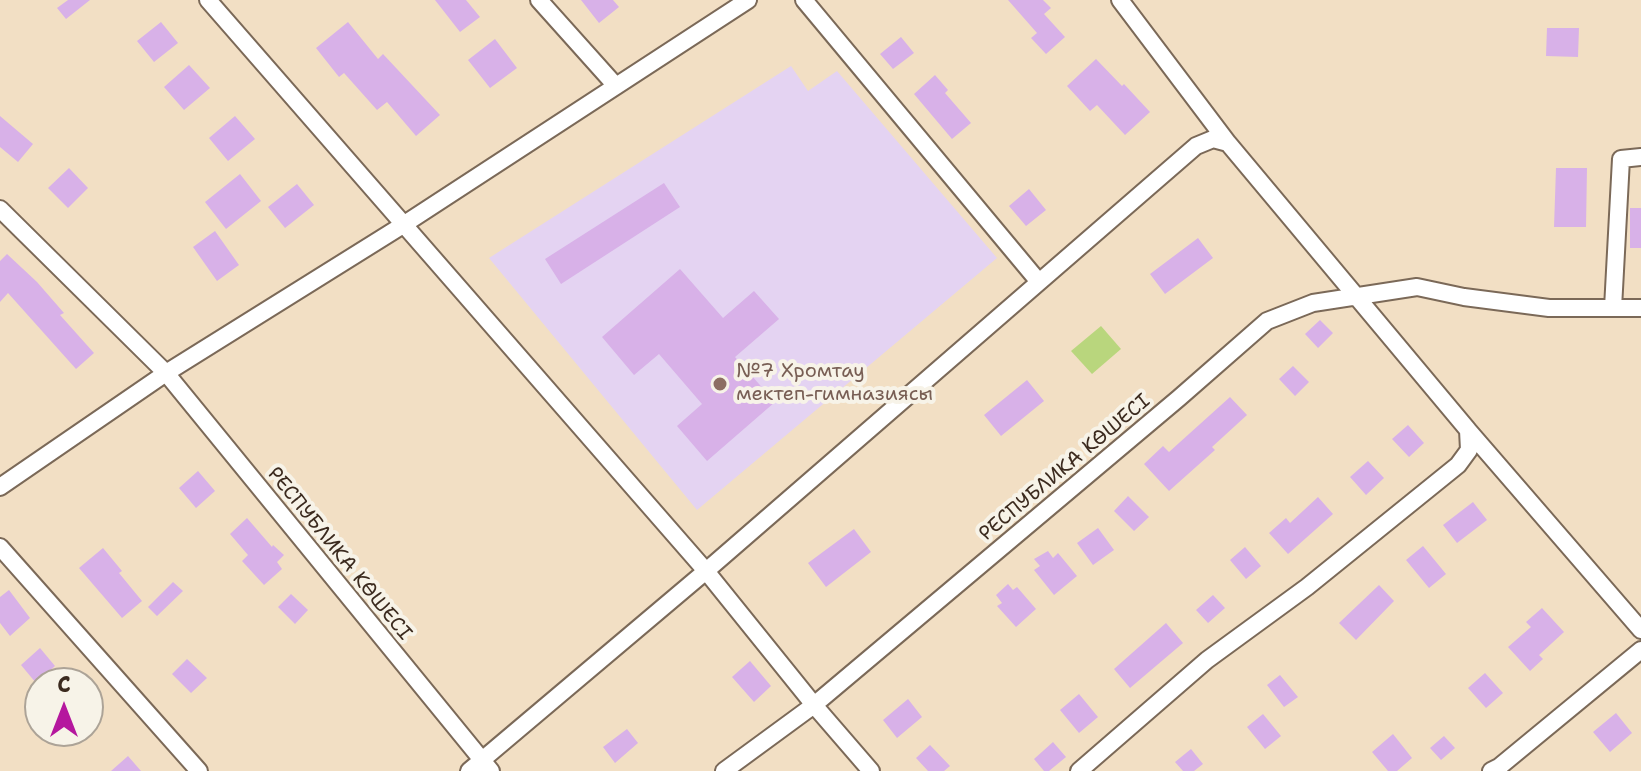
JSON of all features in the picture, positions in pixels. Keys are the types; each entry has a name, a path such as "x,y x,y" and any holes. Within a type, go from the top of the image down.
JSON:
{"street":[{"path":"208,0 706,571 871,771"},
{"path":"539,0 616,86"},
{"path":"0,487 166,373 403,225 748,0"},
{"path":"804,0 1039,282"},
{"path":"1120,0 1221,141 1358,295 1468,430 1641,630"},
{"name":"РЕСПУБЛИКА КӨШЕСІ","path":"0,209 166,373 481,767 1196,146 1221,141"},
{"path":"1613,308 1621,159 1641,157"},
{"name":"РЕСПУБЛИКА КӨШЕСІ","path":"724,771 814,705 1267,321 1313,303 1417,287 1464,297 1549,308 1641,308"},
{"path":"1079,771 1207,660 1307,587 1458,465 1469,450 1468,430"},
{"path":"0,547 199,771"},
{"path":"1491,771 1641,650"}],"shaded area":[{"name":"№7 Хромтау мектеп-гимназиясы","path":"791,66 808,91 837,71 997,258 697,510 489,258"}],"green space":[{"path":"1101,326 1121,349 1092,374 1071,351"}],"building":[{"path":"68,0 90,0 66,19 57,8"},
{"path":"435,0 466,0 480,17 460,32"},
{"path":"581,0 613,0 619,7 599,23"},
{"path":"1008,0 1043,0 1051,8 1044,14 1065,37 1046,54 1031,38 1037,33"},
{"path":"161,22 178,43 154,62 137,41"},
{"path":"348,22 378,59 383,54 440,115 416,136 387,102 377,110 344,73 339,77 316,48"},
{"path":"1547,28 1579,28 1578,57 1546,56"},
{"path":"901,37 914,53 893,69 880,54"},
{"path":"495,39 517,68 490,88 468,60"},
{"path":"1096,59 1150,112 1125,135 1097,105 1090,111 1067,86"},
{"path":"189,65 210,88 184,110 164,87"},
{"path":"935,75 948,90 945,93 971,123 952,139 914,94"},
{"path":"0,116 33,144 18,162 0,147"},
{"path":"235,116 255,139 228,161 209,138"},
{"path":"69,168 88,188 68,208 48,188"},
{"path":"1556,168 1587,168 1586,227 1554,227"},
{"path":"240,174 261,201 226,229 205,202"},
{"path":"664,183 680,207 561,284 545,259"},
{"path":"297,184 314,205 285,228 268,207"},
{"path":"1029,189 1046,210 1026,226 1009,206"},
{"path":"1630,208 1641,208 1641,248 1630,248"},
{"path":"215,231 239,265 217,281 193,247"},
{"path":"1198,238 1213,258 1165,294 1150,274"},
{"path":"7,254 37,282 64,313 60,315 94,353 76,369 8,293 0,302 0,261"},
{"path":"680,269 723,318 754,291 779,319 735,357 775,402 707,461 677,426 702,404 659,354 634,375 602,337"},
{"path":"1320,320 1333,333 1318,348 1305,334"},
{"path":"1293,366 1309,382 1295,396 1279,379"},
{"path":"1027,380 1044,401 1001,436 984,415"},
{"path":"1230,397 1247,415 1212,447 1215,450 1169,491 1144,464 1163,446 1169,452"},
{"path":"1408,425 1424,443 1409,457 1392,439"},
{"path":"1368,461 1384,478 1366,495 1350,477"},
{"path":"198,471 215,491 196,508 179,488"},
{"path":"1128,496 1149,517 1134,531 1114,511"},
{"path":"1318,497 1333,514 1288,554 1269,533 1286,518 1290,523"},
{"path":"1473,502 1487,520 1457,543 1443,525"},
{"path":"247,518 272,547 284,555 277,562 282,569 264,585 242,561 248,555 230,534"},
{"path":"1098,528 1114,550 1093,565 1077,543"},
{"path":"854,529 871,552 826,587 808,563"},
{"path":"1423,546 1446,574 1429,588 1406,560"},
{"path":"1245,547 1261,566 1246,579 1230,560"},
{"path":"103,548 142,601 122,618 79,568"},
{"path":"1048,551 1053,558 1058,553 1077,576 1054,595 1034,570 1040,566 1034,559"},
{"path":"173,582 183,591 157,616 148,607"},
{"path":"1008,584 1013,590 1017,587 1036,609 1016,627 997,606 1002,603 996,595"},
{"path":"1379,585 1394,601 1356,640 1339,623"},
{"path":"9,590 30,618 10,636 0,623 0,597"},
{"path":"291,594 308,610 295,624 278,607"},
{"path":"1213,595 1225,608 1208,623 1196,610"},
{"path":"1542,608 1564,632 1539,655 1543,659 1530,671 1508,647 1531,627 1526,622"},
{"path":"1166,623 1183,643 1130,688 1114,669"},
{"path":"40,648 55,666 24,669 21,665"},
{"path":"187,659 207,678 191,693 172,674"},
{"path":"750,661 771,686 754,702 732,677"},
{"path":"1485,673 1503,693 1486,708 1468,688"},
{"path":"1280,675 1298,697 1284,707 1267,685"},
{"path":"1079,694 1098,717 1079,733 1060,710"},
{"path":"908,699 922,717 897,738 883,720"},
{"path":"1616,713 1632,733 1610,752 1593,732"},
{"path":"1263,714 1281,736 1265,749 1247,727"},
{"path":"627,729 638,743 615,763 603,747"},
{"path":"1393,734 1412,758 1397,771 1388,771 1372,752"},
{"path":"1444,736 1455,748 1441,760 1430,748"},
{"path":"1053,742 1066,757 1049,771 1044,771 1034,759"},
{"path":"930,745 950,766 944,771 928,771 916,758"},
{"path":"1191,749 1203,764 1194,771 1183,771 1175,762"},
{"path":"128,756 141,771 111,771"}],"place":[{"name":"№7 Хромтау мектеп-гимназиясы","path":"720,384"}]}
